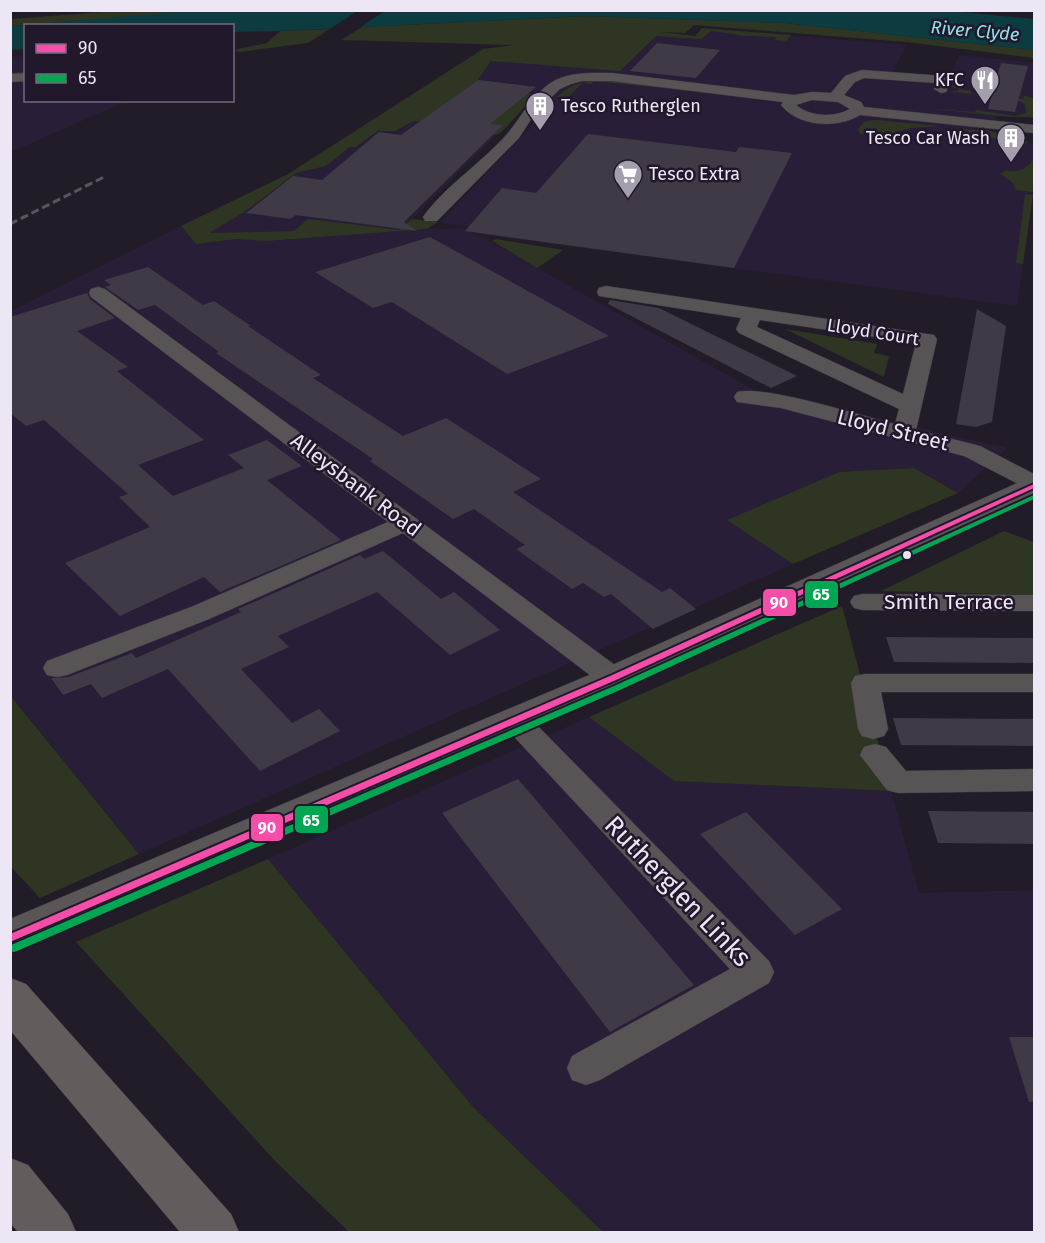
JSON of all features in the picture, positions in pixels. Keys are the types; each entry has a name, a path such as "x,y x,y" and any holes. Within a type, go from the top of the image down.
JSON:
{"highway":[{"path":"10,998 213,1233"},
{"path":"10,1182 50,1233"}],"main road":[{"path":"10,938 614,678 1035,484"}],"street":[{"path":"835,97 850,79 867,74 944,80 941,89"},
{"path":"431,217 514,135 529,111 555,86 567,81 591,76 625,78 794,99 812,96 835,97 853,103 858,111"},
{"path":"794,99 788,105 789,108 808,116 842,117 858,111 1035,129"},
{"path":"986,124 1035,121"},
{"path":"986,124 1035,139"},
{"name":"Lloyd Court","path":"606,292 927,339 904,434"},
{"name":"Alleysbank Road","path":"98,294 614,678"},
{"name":"Lloyd Court","path":"753,313 746,329 911,406"},
{"name":"Lloyd Street","path":"745,397 782,402 972,451 1035,484"},
{"path":"57,668 200,613 406,523"},
{"name":"Smith Terrace","path":"863,602 1035,603"},
{"path":"1035,684 865,683 874,742 898,782 1035,780"},
{"name":"Rutherglen Links","path":"515,720 756,972 586,1068"}],"shaded area":[{"path":"114,11 203,11 11,26 11,19"},
{"path":"587,16 785,23 1034,50 1034,58 906,42 694,25 685,33 660,32 695,36 702,28 791,35 786,41 775,40 776,37 711,31 701,39 656,36 620,71 491,61 478,80 426,118 528,93 535,95 498,134 483,134 468,131 471,128 414,121 395,131 378,131 356,147 350,147 326,166 296,173 243,213 209,233 294,231 308,219 399,230 412,219 438,222 427,229 267,241 237,239 196,244 181,226 288,174 483,49 513,45 341,40 362,27"},
{"path":"598,27 695,36 702,28 906,45 893,72 949,78 959,55 1034,63 1034,117 996,117 989,131 1019,138 1034,146 1034,183 1017,306 479,234 468,227 439,223 531,127 555,80 535,95 528,93 426,118 478,80 491,61"},
{"path":"330,29 308,43 239,52 234,50 267,43 280,31"},
{"path":"24,56 24,102 125,102 11,152 11,57"},
{"path":"608,80 719,94 594,81"},
{"path":"594,81 591,84 582,83 567,98 557,97 568,88 581,83"},
{"path":"955,85 965,86 961,86 960,89 972,91 971,94 1034,98 1034,117 1011,117 924,108 975,112 976,110 1016,116 1026,113 1025,104 1019,101 948,91 958,91 958,88 948,87"},
{"path":"873,120 940,126 910,128 879,139 859,133 858,129 864,122"},
{"path":"414,121 471,128 469,131 497,134 400,231 468,229 756,391 1007,448 958,493 914,468 839,472 728,520 793,564 139,854 11,695 11,311 181,226 196,244 237,239 267,241 399,231 208,233 243,213 296,173 326,166 351,146 357,147 378,131 395,131"},
{"path":"952,128 996,132 1029,142 1021,145"},
{"path":"1034,158 1033,192 1016,190 1012,182 1000,174 1006,170 1022,169"},
{"path":"1025,194 1033,195 1023,264 1016,263"},
{"path":"496,239 563,250 537,268 492,241"},
{"path":"785,329 877,344 874,353 889,356 884,377"},
{"path":"914,468 958,493 793,564 727,520 839,472"},
{"path":"1004,531 1034,542 1034,595 881,591"},
{"path":"842,606 891,791 674,781 589,717"},
{"path":"10,695 139,854 40,898 11,867"},
{"path":"589,717 674,781 891,791 919,893 1034,890 1034,1232 603,1232 474,1108 268,859"},
{"path":"268,859 474,1108 603,1232 349,1232 277,1163 76,942"}],"water":[{"name":"River Clyde","path":"203,10 941,10 1034,19 1034,50 785,23 587,16 234,32 234,24 35,24"},
{"name":"River Clyde","path":"24,25 24,49 11,50 11,26"}],"pier":[{"path":"359,10 385,11 356,30 325,32"}],"building":[{"path":"657,43 720,50 696,78 630,71"},
{"path":"1001,63 1028,66 1015,112 988,109"},
{"path":"478,80 536,87 490,124 503,125 404,222 417,231 296,215 290,219 246,213 293,176 322,180 379,132 401,135"},
{"name":"Tesco Extra","path":"588,134 736,152 739,147 792,153 734,268 465,231 502,188 536,193"},
{"path":"430,237 609,336 507,374 392,302 373,308 315,272"},
{"path":"148,267 203,305 214,301 321,375 313,378 403,436 446,418 541,479 513,492 662,592 670,588 696,609 653,629 611,594 604,597 583,583 572,589 516,549 525,545 474,509 453,519 370,461 373,459 216,353 219,352 155,305 138,310 105,287 111,285 104,280"},
{"path":"87,293 90,299 115,318 77,331 128,367 117,371 204,440 138,465 173,496 244,468 228,455 267,440 302,466 267,480 341,540 220,592 204,577 120,616 65,563 150,527 119,497 128,494 44,420 26,426 10,413 10,317"},
{"path":"610,300 659,308 797,376 771,388 608,304"},
{"path":"977,309 1006,326 992,422 976,427 956,424"},
{"path":"383,551 441,599 454,592 500,630 450,655 377,592 278,636 289,647 241,669 292,723 319,709 340,731 260,771 168,669 102,698 91,684 63,695 51,678 68,677 132,653 136,658 241,612 238,609 360,555 364,559"},
{"path":"886,637 1035,638 1035,663 894,662"},
{"path":"893,718 1035,719 1035,746 901,745"},
{"path":"518,779 694,985 610,1032 442,813"},
{"path":"928,811 1035,812 1035,844 938,843"},
{"path":"746,812 842,909 795,935 700,834"},
{"path":"1009,1037 1035,1037 1035,1101 1029,1102"}],"railway":[{"path":"10,224 104,177"}],"transit line":[{"name":"90","path":"10,938 613,678 1034,486"},
{"name":"65","path":"14,948 617,688 1034,497"}],"place":[{"name":"KFC","path":"985,106"},
{"name":"Tesco Rutherglen","path":"540,132"},
{"name":"Tesco Car Wash","path":"1011,164"},
{"name":"Tesco Extra","path":"628,200"}]}
